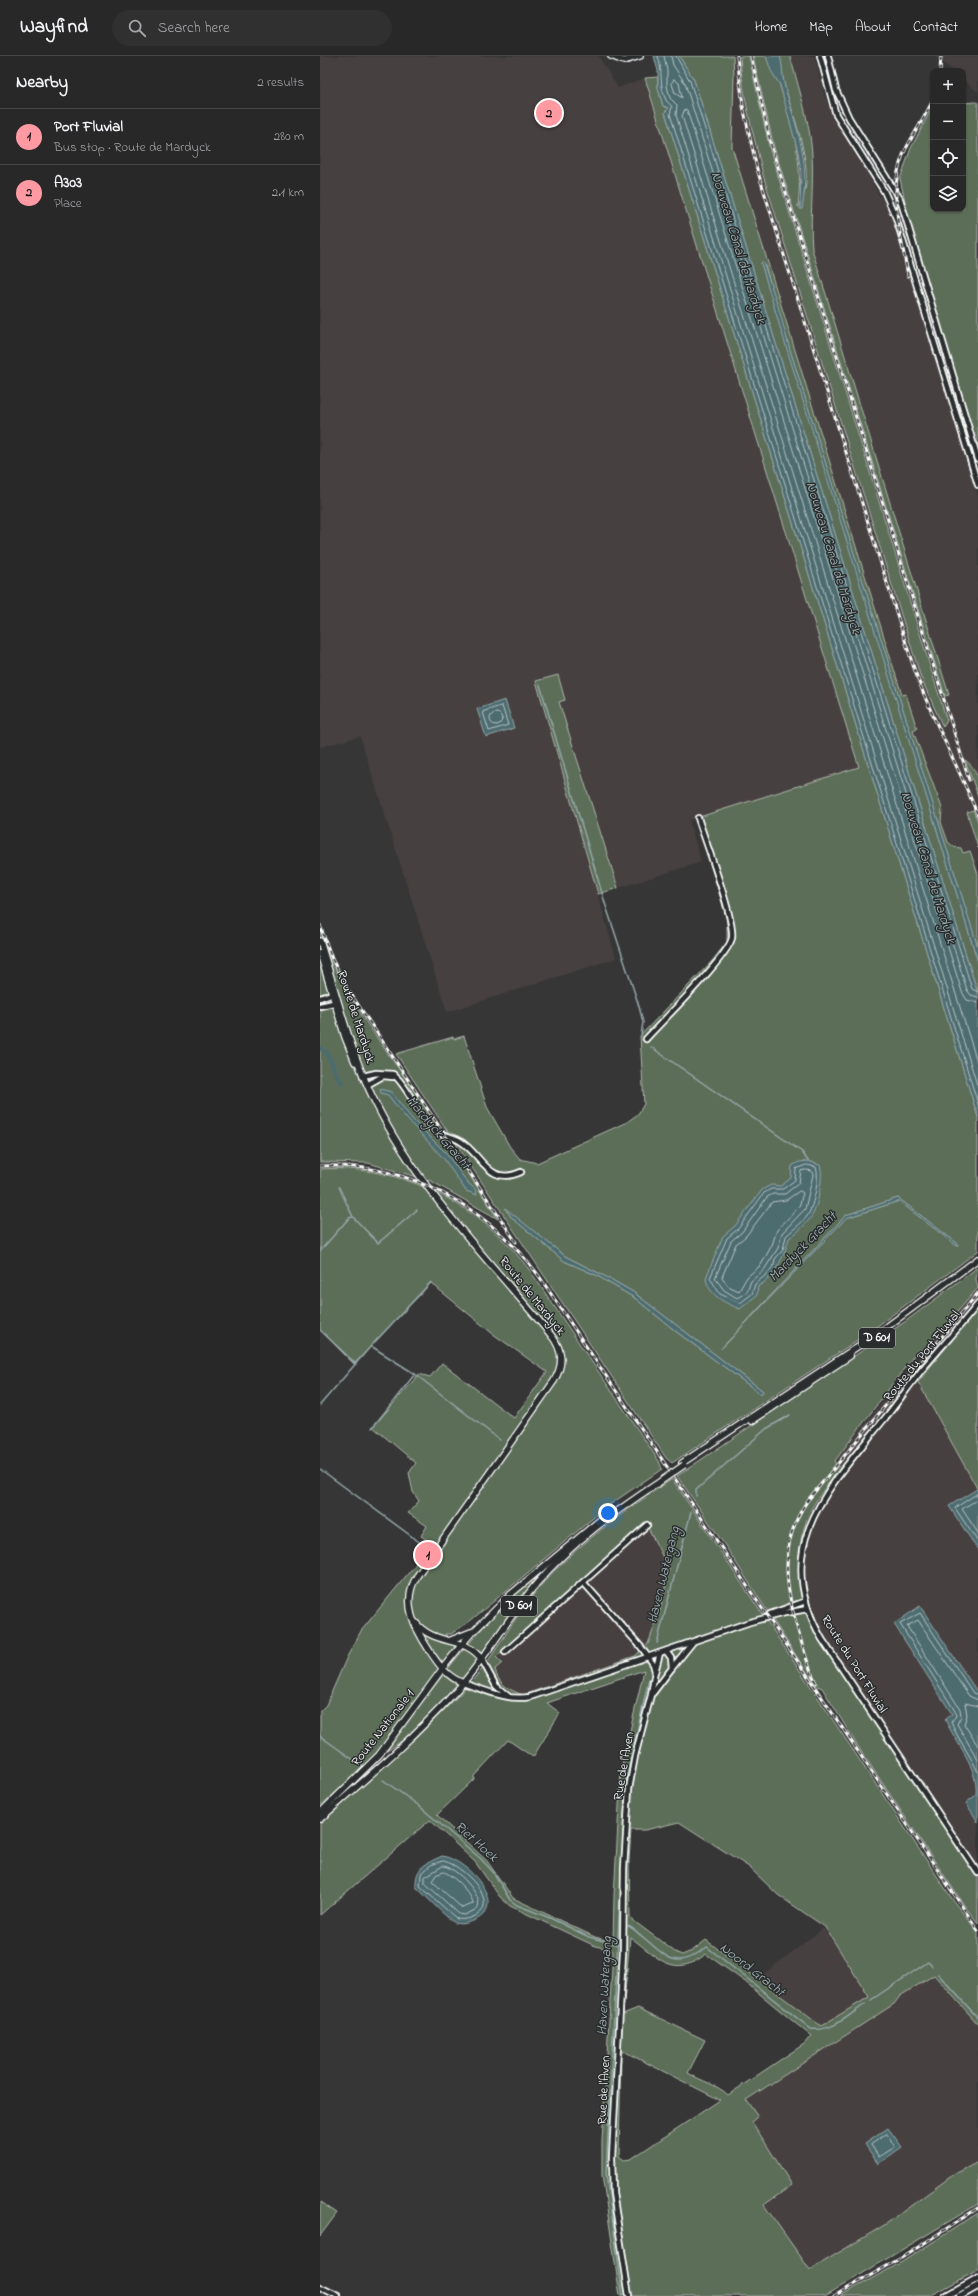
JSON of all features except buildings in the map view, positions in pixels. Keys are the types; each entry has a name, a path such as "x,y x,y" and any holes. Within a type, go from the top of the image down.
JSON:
{"highway":[{"path":"946,2296 978,2278"},
{"path":"960,2296 978,2286"}],"main road":[{"path":"611,56 624,61 640,56"},
{"name":"Route de Mardyck","path":"320,941 334,993"},
{"name":"Route de Mardyck","path":"320,953 337,1002 349,1049 387,1127 420,1176 554,1339 561,1357 560,1370 554,1381 415,1580 409,1599 412,1617 417,1632 442,1669 452,1678 463,1683"},
{"name":"D 601","path":"463,1683 482,1660 531,1591 556,1563 604,1521 683,1464 890,1324 978,1259"},
{"name":"D 601","path":"683,1464 876,1338 978,1263"},
{"name":"D 601","path":"442,1669 462,1644 508,1597 578,1537 614,1509 660,1480"},
{"path":"412,1617 419,1627 429,1634 440,1640 462,1644 475,1651 482,1660"},
{"path":"449,1641 476,1629"},
{"name":"Route Nationale 1","path":"320,1813 379,1755 442,1669"},
{"name":"Route Nationale 1","path":"320,1819 450,1698 463,1683"}],"street":[{"path":"820,56 838,118 884,191 896,218 978,485"},
{"path":"828,56 837,94 849,118 900,197 978,459"},
{"path":"646,1039 723,955 731,940 730,920 698,818"},
{"path":"320,998 334,993"},
{"path":"320,1006 337,1002"},
{"path":"363,1076 387,1072 393,1074 431,1129 464,1144 482,1165 493,1172 508,1176 521,1172"},
{"path":"367,1085 386,1076 393,1077 399,1082"},
{"name":"Route du Port Fluvial","path":"978,1304 920,1372 819,1503 810,1524 803,1550 802,1574 808,1610 827,1647 978,1873"},
{"path":"505,1652 647,1525"},
{"name":"Rue de l'Aven","path":"583,1582 640,1645 654,1666 654,1676"},
{"path":"463,1683 509,1697 521,1698 533,1696 750,1622 806,1601"},
{"path":"750,1622 786,1613 808,1610"},
{"name":"Rue de l'Aven","path":"651,1695 694,1641"},
{"path":"666,1651 671,1658 672,1668"},
{"name":"Rue de l'Aven","path":"629,2296 612,2193 611,2167 623,1952 624,1868 629,1789 635,1756 651,1695 660,1652"},
{"path":"482,1660 496,1686 509,1697"},
{"path":"320,2287 338,2296"}],"shaded area":[{"path":"320,56 598,56 618,88 645,78 859,768 689,821 701,862 618,888 559,702 565,700 558,675 536,681 616,958 447,1012 360,736 320,747"},
{"path":"733,56 740,56 741,77 748,116 763,175 883,560 921,678 943,726 947,721 941,699 949,695 812,249 810,226 812,162 810,136 790,56 814,56 825,97 836,121 866,170 877,192 890,209 978,495 978,822 973,810 967,812 978,848 978,874 975,865 961,848 954,847 948,842 941,822 942,808 913,731 917,729 906,694 902,695 732,147 734,76"},
{"path":"934,56 978,56 978,92 966,82 966,68 950,68"},
{"path":"978,1288 978,1308 918,1382 977,1489 949,1506 978,1550 978,1693 920,1607 894,1624 952,1714 945,1719 974,1773 976,1795 966,1803 978,1822 978,1878 822,1645 808,1619 801,1594 797,1565 803,1532 812,1509 841,1468 834,1462 920,1355"},
{"path":"645,1522 669,1569 660,1611 648,1644 635,1656 523,1695 508,1689 499,1681 494,1669 502,1663 496,1657"},
{"path":"825,1927 869,1997 821,2026 758,1978"},
{"path":"934,1974 978,2024 978,2162 953,2175 886,2224 810,2270 764,2204 792,2185 752,2122 746,2100 894,2004 900,1996"}],"green space":[{"path":"679,56 733,56 734,76 732,147 902,695 906,694 917,729 913,731 942,808 941,822 948,842 954,847 961,848 963,853 970,851 978,874 978,948 790,350 765,265 761,263 978,962 978,994 694,80"},
{"path":"740,56 749,56 770,150 947,721 943,727 921,678 763,175 743,86"},
{"path":"753,56 766,56 779,82 785,101 793,131 798,160 798,207 804,194 806,179 805,163 798,128 784,83 780,56 790,56 806,116 812,150 812,249 949,695 945,696 774,147"},
{"path":"658,77 658,88 663,106 669,108 665,112 978,1117 978,1251 868,1333 672,1463 666,1458 396,1054 453,1037 454,1039 464,1036 487,1107 510,1147 520,1159 537,1163 627,1122 638,1114 644,1104 640,1036 712,961 727,942 727,918 696,818 859,767 645,78","holes":["898,1198 958,1244 957,1246 899,1201 846,1218 721,1349 846,1215","506,1210 565,1256 633,1292 763,1391 761,1394 678,1333 636,1299 596,1275 564,1261 512,1218"]},
{"path":"966,103 978,103 978,463 957,380 910,224 900,179 911,148 930,112 930,212 966,212"},
{"path":"558,675 565,700 559,702 618,888 598,894 536,681"},
{"path":"965,760 973,767 975,771 978,796"},
{"path":"973,810 978,822 978,848 967,812"},
{"path":"320,929 328,952 350,996 377,1038 420,1099 498,1219 431,1181 368,1163 320,1162"},
{"path":"320,1169 351,1169 381,1174 410,1182 438,1194 464,1209 489,1227 511,1248 531,1272 659,1461 662,1469 605,1508 470,1621 451,1634 445,1634 455,1646 448,1657 383,1746 360,1771 320,1806 320,1711 326,1705 347,1657 361,1631 415,1565 427,1540 421,1536 427,1526 408,1513 419,1501 413,1492 409,1473 416,1463 373,1427 419,1374 430,1377 442,1363 514,1418 547,1372 493,1334 431,1283 354,1364 320,1330"},
{"path":"978,1267 976,1279 978,1288 920,1355 918,1350 834,1462 841,1468 811,1510 804,1528 798,1562 802,1596 807,1612 822,1645 978,1878 978,1923 966,1908 857,1745 822,1688 815,1685 724,1544 677,1476 906,1321"},
{"path":"978,1308 978,1490 918,1382"},
{"path":"672,1479 955,1903 978,1932 978,2024 934,1975 900,1996 894,2004 746,2100 758,2117 752,2122 792,2185 764,2205 810,2270 886,2224 953,2175 978,2162 978,2204 825,2296 620,2296 602,2175 602,2141 613,1951 593,1945 510,1906 500,1897 475,1862 430,1820 320,1915 320,1824 417,1737 472,1681 489,1659 528,1601 567,1558 618,1517","holes":["645,1522 669,1569 660,1611 648,1644 635,1656 523,1695 509,1689 499,1679 495,1669 502,1663 496,1657","644,1670 621,1770 613,1942 595,1937 513,1898 487,1861 437,1815 474,1779 474,1776 508,1740 533,1757 560,1713 547,1703","679,1822 749,1867 778,1895 825,1927 869,1997 821,2026 706,1940 692,1951 682,1955 675,1952 630,1918 629,1861 631,1830 645,1830","630,1937 666,1963 684,1965 694,1962 706,1954 744,1981 811,2036 804,2044 728,2095 719,2088 688,2073 705,2040 638,2008 623,2014","623,2051 720,2100 631,2159 624,2160 619,2156 621,2055"]},
{"path":"536,1578 538,1579 457,1686 416,1729 387,1751 431,1690 466,1646 506,1603"},
{"path":"320,2202 337,2213 320,2236"},
{"path":"978,2213 978,2270 930,2296 840,2296 902,2262"}],"water":[{"name":"Nouveau Canal de Mardyck","path":"654,56 679,56 694,80 978,994 978,1117 665,112 669,108 663,106 658,88 658,71"},
{"path":"766,56 780,56 781,59 784,83 801,145 805,175 802,209 800,209 801,172 798,152 780,85 771,71"},
{"path":"763,262 975,938 978,948 978,962 781,330 761,263"},
{"path":"505,700 514,728 486,737 477,709"},
{"path":"380,1089 391,1092 413,1120 446,1153 468,1183 475,1189 477,1195 466,1191 444,1159 406,1118 388,1095 381,1093"},
{"path":"808,1161 820,1165 821,1170 820,1190 813,1214 802,1228 789,1238 782,1259 769,1278 758,1286 757,1295 740,1309 718,1298 707,1284 706,1278 723,1236 735,1226 762,1190 771,1185 781,1186 791,1178 792,1166 799,1162"},
{"path":"898,1198 958,1244 957,1246 899,1201 846,1218 721,1349 846,1215"},
{"path":"505,1208 565,1256 633,1292 763,1391 761,1394 678,1333 636,1299 596,1275 564,1261 512,1218"},
{"path":"977,1489 978,1490 978,1550 949,1506"},
{"path":"920,1606 978,1693 978,1822 966,1803 976,1795 974,1774 945,1719 952,1714 894,1624"},
{"path":"442,1856 452,1859 473,1874 487,1895 488,1905 484,1914 473,1921 462,1924 455,1923 416,1887 417,1875 422,1867"},
{"path":"888,2128 902,2147 878,2164 865,2144"}],"waterway":[{"path":"540,685 605,903 638,1003 643,1022 641,1036"},
{"path":"651,1047 802,1152 808,1161"},
{"name":"Mardyck Gracht","path":"320,1048 328,1055 336,1074 342,1083"},
{"path":"339,1187 353,1217 378,1243 417,1210"},
{"path":"320,1251 349,1218 353,1217"},
{"path":"320,1405 371,1346 431,1282"},
{"path":"320,1330 356,1364"},
{"path":"371,1346 415,1374 500,1440"},
{"path":"372,1428 415,1374"},
{"name":"Haven Watergang","path":"696,1496 696,1490 766,1429 790,1415"},
{"path":"320,1469 422,1544"},
{"name":"Haven Watergang","path":"657,1643 691,1512"},
{"name":"Haven Watergang","path":"623,2296 606,2174 626,1781 649,1679"},
{"name":"Riet Hoek","path":"320,1736 362,1766"},
{"name":"Riet Hoek","path":"383,1780 418,1805 481,1859 494,1873 510,1900 517,1905 550,1918 589,1937 618,1945"},
{"name":"Noord Gracht","path":"628,1926 660,1952 674,1959 680,1960 688,1958 707,1947 811,2029 833,2026 865,2004"},
{"name":"Noord Gracht","path":"871,2000 928,1962 932,1966"},
{"name":"Noord Gracht","path":"938,1974 978,2018"}],"railway":[{"path":"737,56 743,106 757,169 910,656 933,717 978,816"},
{"path":"751,56 771,145 969,780"},
{"path":"940,68 941,56"},
{"path":"908,276 897,215 896,184 898,170 903,155 931,104"},
{"path":"320,925 332,959 347,988 516,1242"},
{"path":"320,1166 353,1167 384,1172 414,1181 443,1193 470,1209 495,1229 518,1251 539,1276 978,1930"},
{"path":"816,1683 808,1665 794,1616 788,1582 788,1548 798,1516 808,1500 978,1293"},
{"path":"834,2296 903,2257 978,2208"}],"place":[{"name":"A303","path":"549,113"},
{"name":"Port Fluvial","path":"428,1555"}]}
